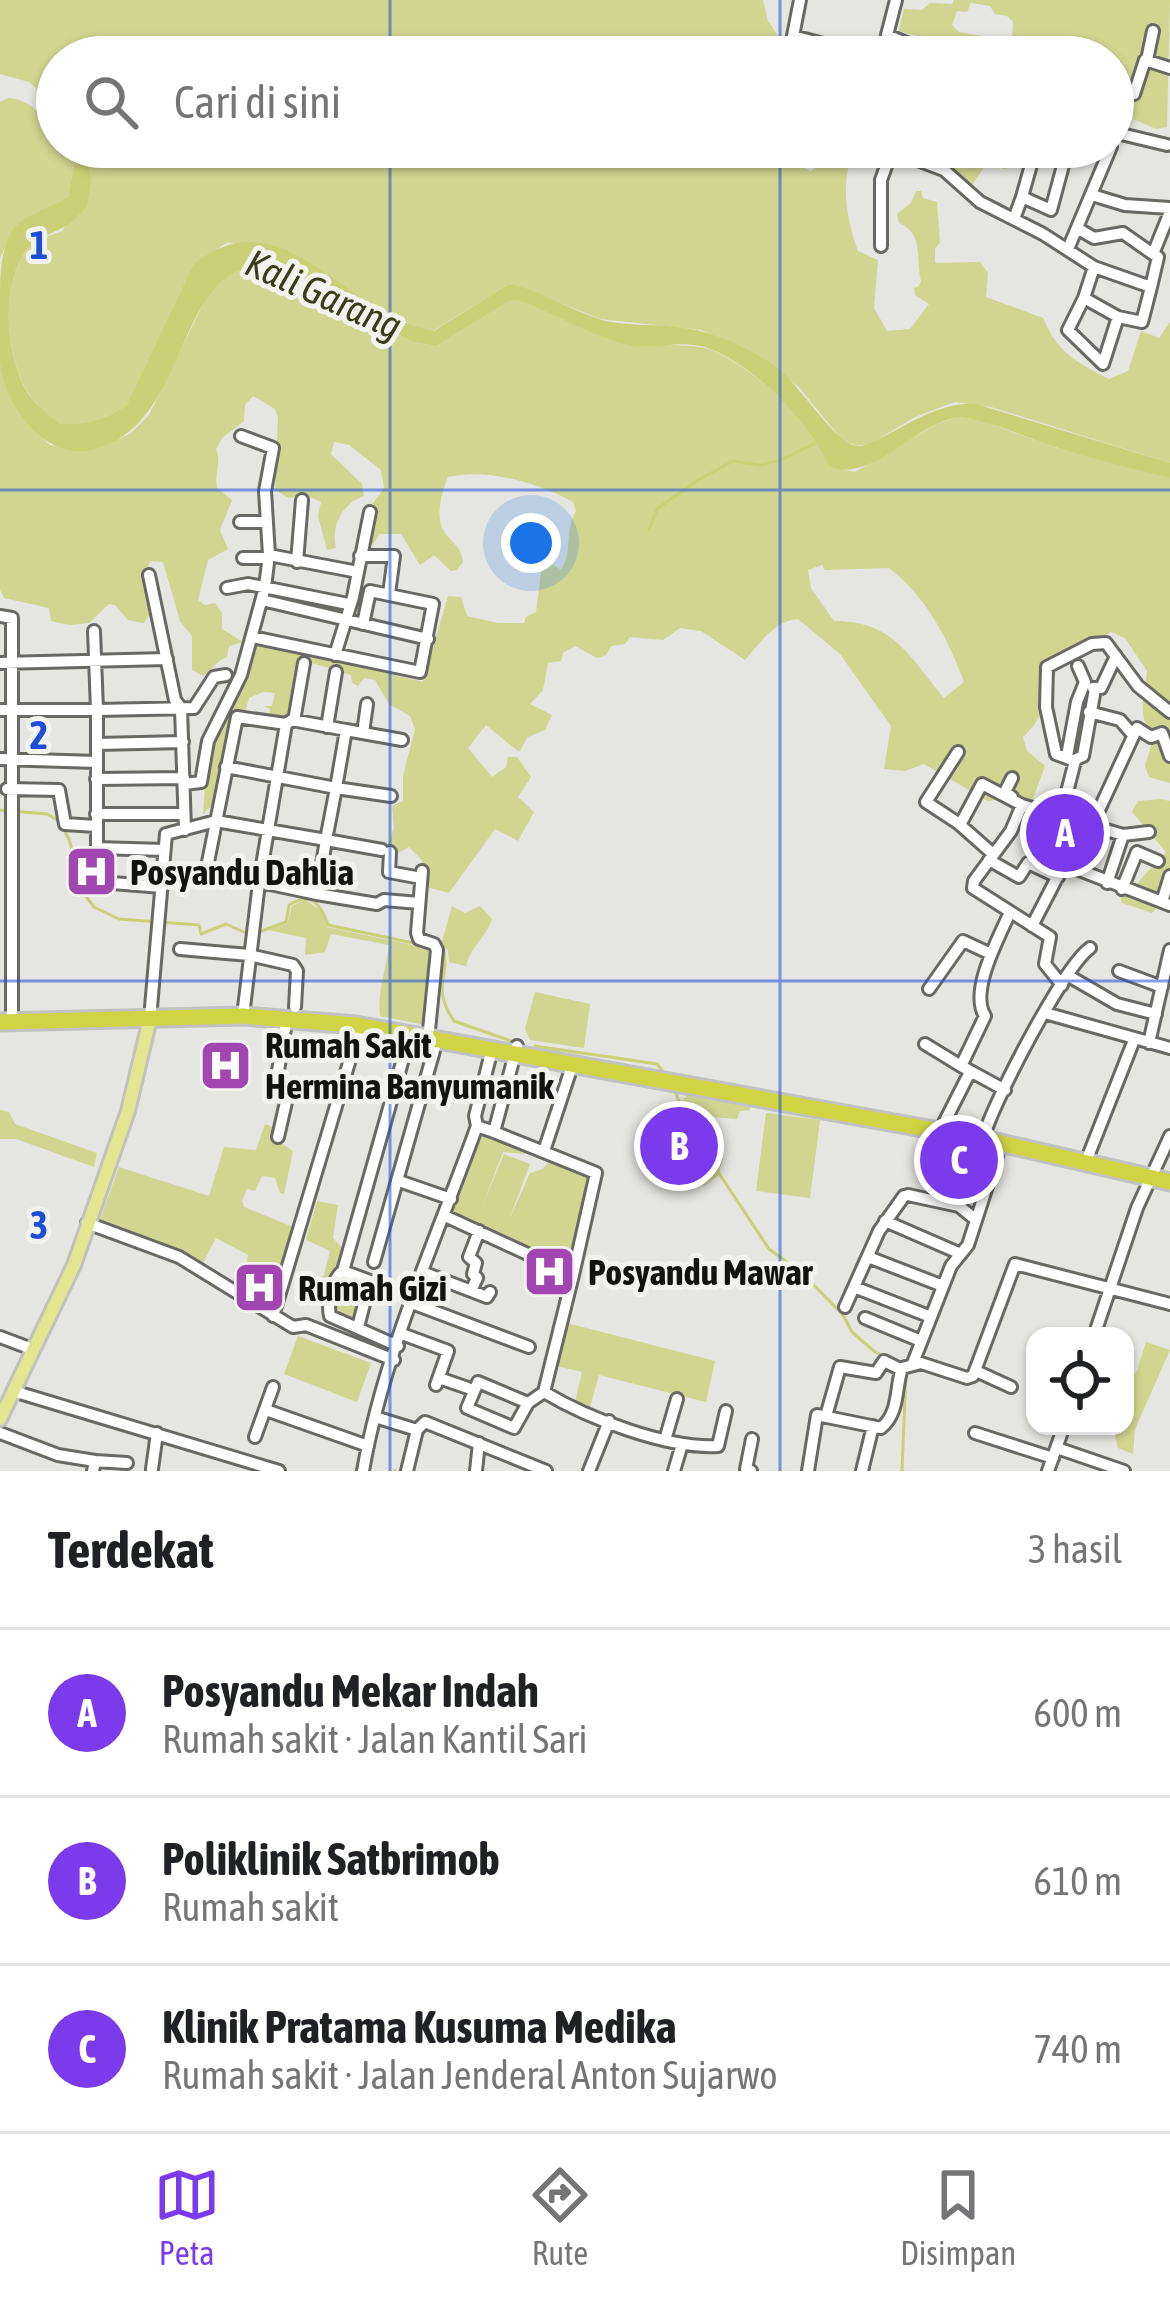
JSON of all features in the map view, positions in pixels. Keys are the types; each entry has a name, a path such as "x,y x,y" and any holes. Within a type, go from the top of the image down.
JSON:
{"highway":[{"path":"6,1017 291,1012 1089,1154 1160,1173 1170,1182"},
{"path":"291,1012 669,1077"},
{"path":"919,1122 944,1123 1001,1143 1160,1173"}],"main road":[{"path":"0,1419 62,1291 88,1223 128,1111 152,1015"}],"street":[{"path":"793,36 800,0"},
{"path":"887,35 896,0"},
{"path":"1134,94 1154,32"},
{"path":"1147,60 1170,68"},
{"path":"1134,138 1167,145"},
{"path":"881,246 885,168"},
{"path":"939,168 980,202 1094,267 1151,286"},
{"path":"1014,219 1030,168"},
{"path":"1022,197 1051,210 1062,168"},
{"path":"1068,250 1103,168"},
{"path":"1084,298 1118,317 1142,322 1170,210 1125,206 1092,195"},
{"path":"1123,232 1125,206"},
{"path":"1077,228 1094,238 1123,232 1160,258"},
{"path":"1094,267 1067,330 1102,364 1118,317"},
{"path":"96,779 201,782 210,736 238,682 253,637 269,556 265,491 274,444 241,436"},
{"path":"297,562 302,500"},
{"path":"335,655 370,512"},
{"path":"240,522 266,522"},
{"path":"243,559 269,556 358,572"},
{"path":"360,556 394,556 389,594"},
{"path":"149,575 175,700 181,708 185,830"},
{"path":"226,588 248,584 263,594 344,620 428,639"},
{"path":"253,637 419,673 433,604 370,590 363,624"},
{"path":"263,594 348,604"},
{"path":"6,616 10,634 6,1017"},
{"path":"94,631 100,882 162,886"},
{"path":"1050,723 1047,667 1098,642 1106,643 1138,686 1170,712"},
{"path":"1089,687 1101,688 1116,656"},
{"path":"7,663 166,659"},
{"path":"243,1011 268,829 304,663"},
{"path":"1063,759 1083,756 1089,687 1078,666"},
{"path":"327,727 336,672"},
{"path":"6,710 197,707 214,677 226,675"},
{"path":"1031,926 1064,864 1075,821 1063,759 1043,709 1042,679"},
{"path":"1063,759 1089,687"},
{"path":"363,733 368,704"},
{"path":"1089,712 1120,720 1127,731 1151,736 1162,733 1170,756"},
{"path":"402,740 237,717 209,871 377,904 384,900 419,903"},
{"path":"317,894 346,730"},
{"path":"1093,823 1127,731"},
{"path":"98,744 184,742"},
{"path":"958,752 926,802 1019,877 1028,863 1058,877"},
{"path":"6,759 97,762"},
{"path":"226,767 391,796"},
{"path":"1012,778 1005,793 1020,804"},
{"path":"960,825 982,784 1020,804 1123,835 1149,832"},
{"path":"9,790 59,790 65,824 184,814"},
{"path":"1020,804 1011,831 973,888 1050,938 1045,964 1064,980 1117,1004 1156,1014"},
{"path":"152,1015 166,834 216,820 386,851 387,871 422,874 417,933 437,950 433,1035 374,1262"},
{"path":"1107,883 1123,835"},
{"path":"97,848 164,850"},
{"path":"1122,889 1136,853 1158,861"},
{"path":"1064,864 1166,903 1170,876"},
{"path":"944,1123 985,1017 979,993 1010,912"},
{"path":"929,989 962,942 991,954"},
{"path":"179,949 249,956 296,967 277,1076 289,1089 278,1137"},
{"path":"984,1135 1045,1013 1079,956 1090,949"},
{"path":"1149,1043 1170,950"},
{"path":"1119,971 1166,979"},
{"path":"1045,1013 1170,1048"},
{"path":"273,1316 360,1026"},
{"path":"410,1034 328,1314 358,1328 448,1351 438,1382 468,1388"},
{"path":"1089,1154 1134,1040"},
{"path":"925,1044 1005,1090"},
{"path":"363,1471 375,1416 412,1300 477,1126 492,1049"},
{"path":"494,1132 517,1050"},
{"path":"544,1151 573,1063"},
{"path":"477,1126 596,1174 544,1392 528,1403 512,1428 466,1406 478,1382 528,1403"},
{"path":"1097,1327 1137,1208 1160,1173 1170,1136"},
{"path":"808,1471 814,1420 826,1415 884,1427 889,1421 906,1366 921,1342 952,1263 961,1254 1001,1143"},
{"path":"399,1180 451,1198"},
{"path":"845,1307 885,1221 906,1196 958,1207 975,1219"},
{"path":"445,1216 573,1275"},
{"path":"885,1221 961,1254"},
{"path":"88,1223 179,1257 293,1327 306,1325 394,1360"},
{"path":"471,1291 477,1278 473,1274 476,1263 469,1257 479,1231"},
{"path":"868,1257 943,1286"},
{"path":"826,1415 840,1367 876,1372 884,1361 967,1378 976,1371 1016,1264 1170,1304"},
{"path":"343,1271 529,1347"},
{"path":"422,1272 487,1297 490,1292"},
{"path":"358,1328 370,1281"},
{"path":"854,1287 931,1317"},
{"path":"865,1318 921,1342"},
{"path":"0,1336 32,1348"},
{"path":"976,1371 1012,1387"},
{"path":"256,1437 273,1387"},
{"path":"13,1391 279,1471"},
{"path":"544,1392 609,1421 682,1444 718,1446 726,1411"},
{"path":"665,1440 677,1399"},
{"path":"266,1410 368,1446"},
{"path":"375,1416 418,1428"},
{"path":"590,1471 609,1421"},
{"path":"426,1471 408,1469 418,1428 427,1422 544,1470"},
{"path":"862,1471 873,1426"},
{"path":"0,1432 94,1466 127,1462"},
{"path":"152,1469 157,1433"},
{"path":"974,1433 1052,1459 1124,1471"},
{"path":"748,1470 752,1439"},
{"path":"476,1471 479,1443"},
{"path":"674,1471 682,1444"},
{"path":"221,1471 223,1454"},
{"path":"52,1470 58,1455"},
{"path":"510,1471 512,1456"}],"shaded area":[{"path":"0,0 763,0 778,36 36,36 36,88 0,74"},
{"path":"954,0 1170,0 1167,127 1156,129 1134,119 1134,36 1012,36 1013,22 1007,16 995,14 990,6 971,3 967,12 957,11 952,25 959,32 982,36 917,36 899,31 904,9"},
{"path":"8,98 23,101 36,110 36,168 73,168 68,197 15,226 0,258 0,102"},
{"path":"86,168 848,168 850,226 858,251 878,260 874,308 887,331 910,329 929,304 915,295 914,288 921,281 918,248 897,214 911,203 916,191 937,202 940,242 935,263 980,262 988,273 986,297 1043,318 1062,348 1109,379 1128,371 1141,331 1159,338 1170,322 1170,463 991,407 955,402 915,417 870,444 856,446 842,440 799,387 745,349 701,330 600,319 507,285 433,331 360,299 313,266 228,242 193,265 127,404 96,420 61,424 27,391 14,358 9,318 20,261 29,247 63,231"},
{"path":"948,168 983,168 972,185"},
{"path":"241,266 261,267 413,342 436,346 508,300 517,300 631,336 708,349 730,359 781,399 810,432 828,466 855,472 957,417 1170,478 1170,783 1149,777 1145,766 1153,739 1143,713 1147,671 1125,638 1111,632 1080,652 1060,658 1042,711 1023,737 1027,751 1045,766 1031,804 1009,798 988,801 924,764 905,771 884,769 891,726 840,654 798,619 775,628 745,660 701,631 680,628 663,640 630,637 597,658 575,646 563,653 561,661 548,663 543,690 530,704 552,715 545,730 528,737 519,752 486,725 468,748 492,777 506,767 508,757 517,757 531,777 518,797 534,812 518,841 495,829 449,893 426,887 422,860 409,847 390,858 384,855 394,828 392,806 403,801 403,776 415,729 410,716 389,704 375,680 364,678 358,686 351,675 312,663 305,666 289,719 269,717 270,709 264,706 272,706 275,693 249,698 245,712 235,715 217,800 203,814 207,759 252,644 423,682 448,596 461,597 467,616 524,623 536,612 542,565 537,557 546,551 547,560 561,570 576,511 573,502 512,479 479,474 448,477 440,522 463,562 451,571 434,555 420,565 401,534 379,534 373,545 367,543 373,503 384,488 381,470 349,445 334,442 331,454 362,484 364,496 344,510 335,532 336,548 327,550 318,516 321,502 305,495 289,498 275,490 278,418 275,409 253,396 245,405 244,421 216,449 217,488 232,500 220,530 228,549 208,560 198,600 205,605 215,603 222,613 222,629 243,642 229,646 227,657 207,674 192,670 192,636 180,621 163,562 150,561 143,581 149,615 144,623 128,620 109,604 89,623 70,625 51,621 49,608 4,598 0,590 0,366 25,421 50,445 90,450 130,434 149,415 214,282","holes":["822,565 825,570 889,568 934,619 964,682 944,698 910,655 886,634 834,621 811,588 808,570"]},
{"path":"1138,801 1170,801 1170,902 1161,903 1152,913 1122,903 1119,892 1133,890 1166,852 1132,812"},
{"path":"305,900 323,912 327,927 426,948 435,954 425,1025 380,1016 389,945 331,934 325,952 305,955 306,938 268,930 287,924 292,906"},
{"path":"452,906 465,913 480,906 492,919 466,966 449,962 448,950 441,945"},
{"path":"535,992 590,1004 584,1048 530,1040 525,1029"},
{"path":"690,1094 749,1103 750,1110 740,1111 737,1119 699,1116 696,1126 707,1133 710,1147 723,1159 718,1176 705,1185 669,1177 666,1166 670,1157 682,1161 685,1154 686,1135 674,1112"},
{"path":"0,1110 9,1112 15,1124 97,1153 94,1167 16,1139 0,1139"},
{"path":"766,1113 820,1120 810,1198 756,1191"},
{"path":"265,1124 275,1128 279,1142 293,1151 284,1194 275,1178 262,1176 255,1191 247,1189 242,1201 244,1207 298,1229 270,1312 262,1305 279,1268 274,1263 255,1273 240,1291 233,1279 248,1255 216,1238 202,1265 99,1222 119,1167 209,1196 224,1147 256,1150"},
{"path":"484,1131 527,1150 525,1154 503,1152 481,1209 504,1154 530,1164 509,1220 530,1173 543,1169 550,1160 595,1175 568,1269 484,1238 476,1250 484,1226 459,1220 451,1212"},
{"path":"317,1201 338,1205 333,1238 346,1252 340,1272 352,1278 351,1290 363,1296 355,1324 329,1316 328,1299 313,1291 315,1280 324,1275 330,1251 306,1240"},
{"path":"567,1323 715,1361 706,1402 599,1375 589,1411 574,1406 582,1372 556,1366"},
{"path":"298,1336 371,1363 357,1402 284,1374"},
{"path":"1146,1342 1170,1350 1135,1429 1133,1454 1118,1448 1115,1435 1134,1435 1137,1371"}],"water":[{"name":"Kali Garang","path":"73,168 88,168 87,205 71,222 28,248 19,263 9,319 14,358 27,392 61,424 96,420 127,404 193,265 225,246 256,242 313,265 401,321 434,331 507,285 516,285 602,320 713,335 771,363 837,434 856,446 940,409 976,404 1170,463 1170,478 964,418 939,423 875,461 843,470 828,466 808,430 774,392 713,350 687,344 630,345 517,300 436,346 413,342 261,267 233,273 212,292 148,412 123,436 91,450 58,447 30,427 4,381 0,282 13,229 68,197"}],"waterway":[{"path":"649,530 657,509 733,461 761,465 817,442"},
{"path":"0,810 47,814 59,821 85,895 94,907 119,919 199,925 201,934 226,924 246,933"},
{"path":"256,933 286,922 289,905 303,899 318,906 328,925 418,944"},
{"path":"443,949 443,998 454,1021 511,1041"},
{"path":"535,1046 657,1064 663,1072"},
{"path":"674,1090 699,1143 769,1249 802,1273 843,1315 852,1332 875,1352 900,1363"},
{"path":"902,1471 906,1371"}],"place":[{"name":"Posyandu Mekar Indah","path":"1065,833"},
{"name":"Posyandu Dahlia","path":"91,872"},
{"name":"Rumah Sakit Hermina Banyumanik","path":"226,1066"},
{"name":"Poliklinik Satbrimob","path":"679,1146"},
{"name":"Klinik Pratama Kusuma Medika","path":"959,1160"},
{"name":"Posyandu Mawar","path":"549,1272"},
{"name":"Rumah Gizi","path":"259,1288"}]}
